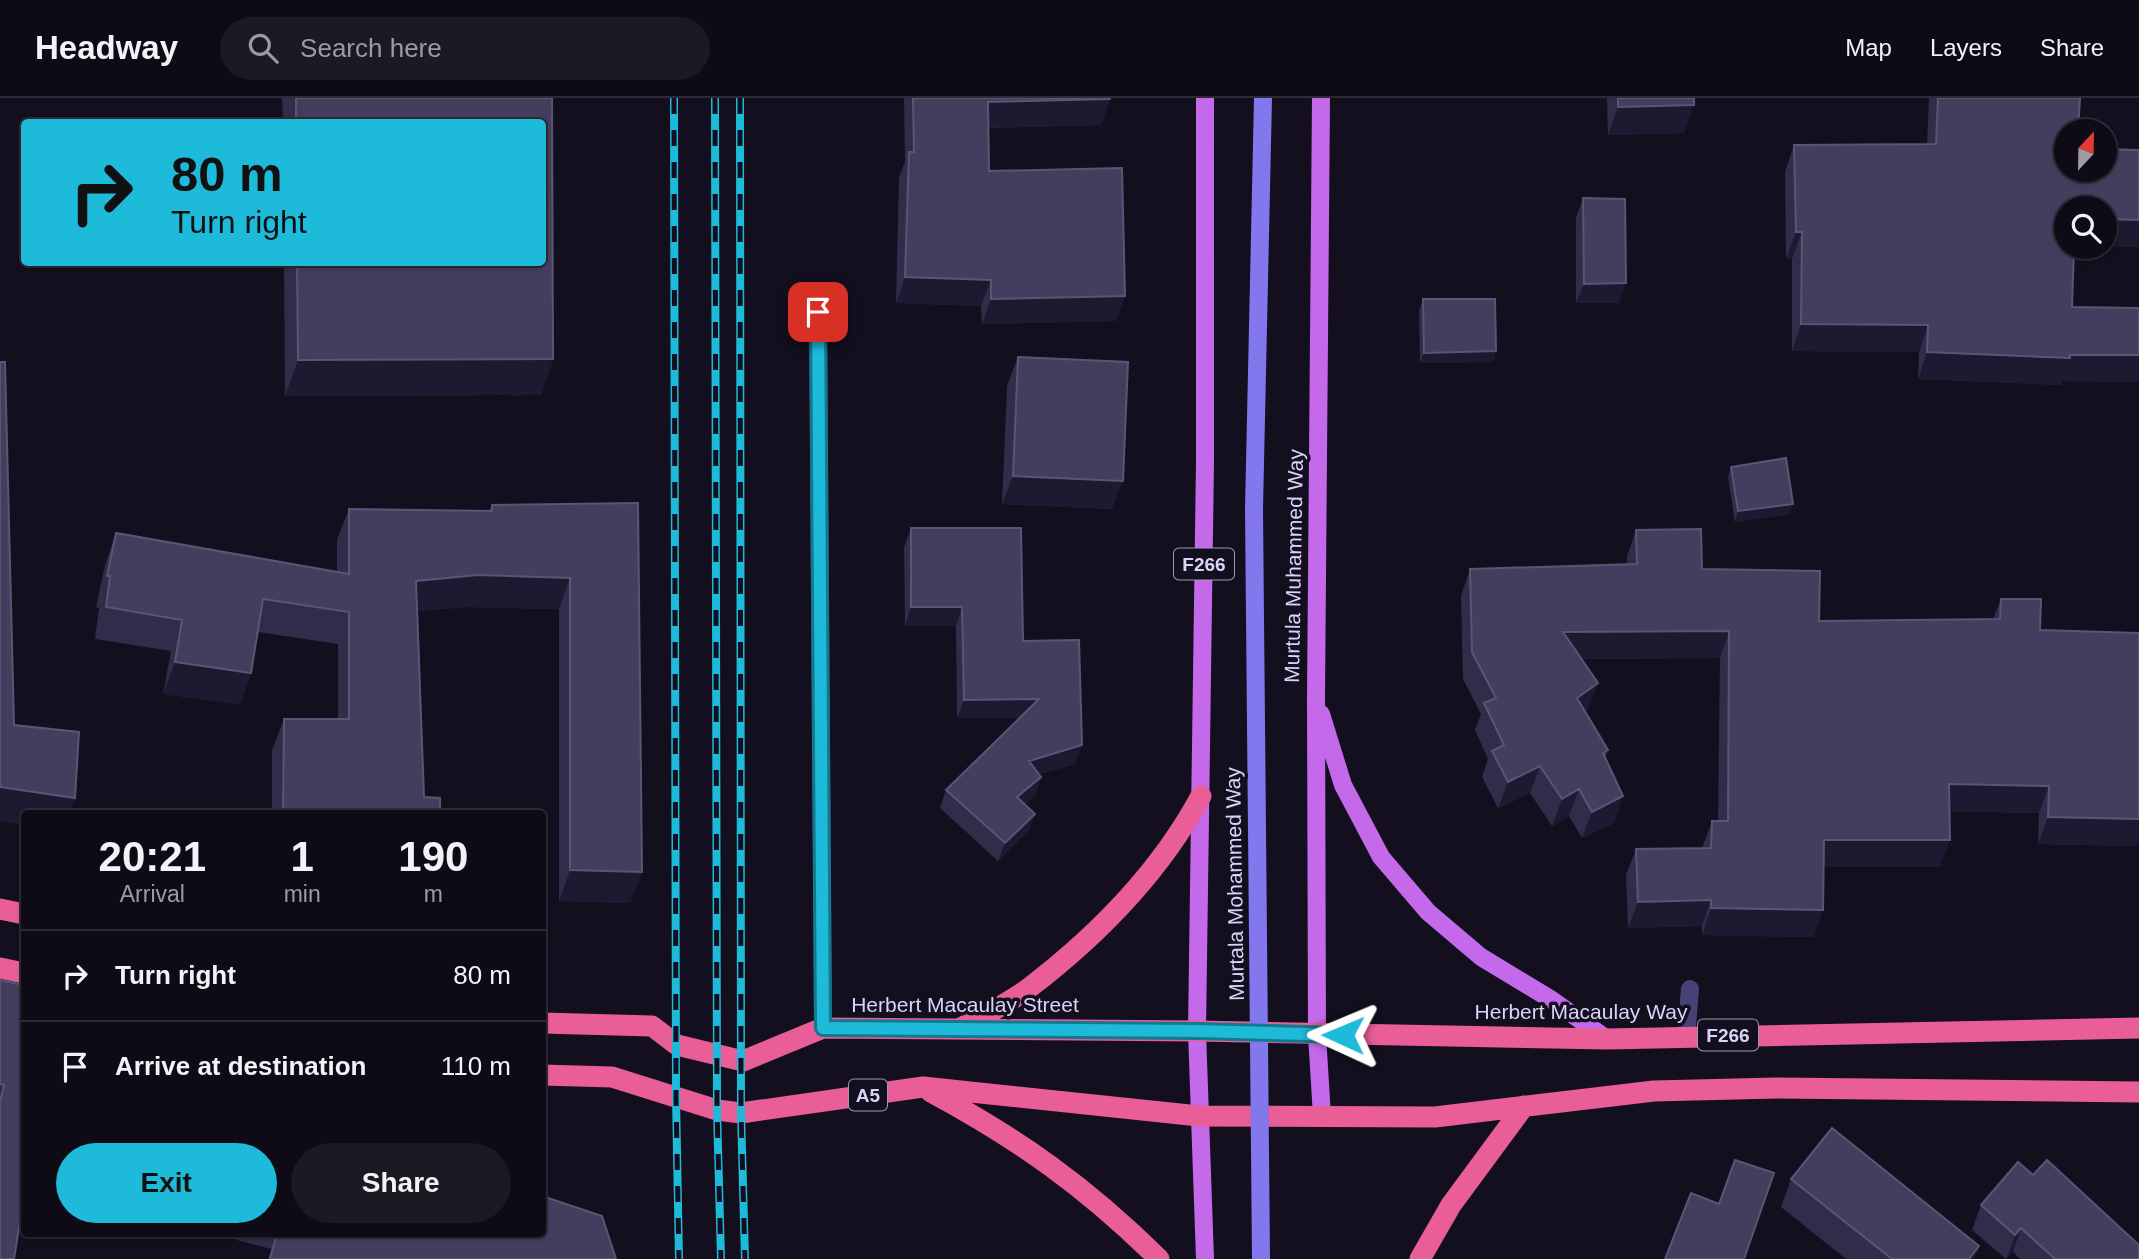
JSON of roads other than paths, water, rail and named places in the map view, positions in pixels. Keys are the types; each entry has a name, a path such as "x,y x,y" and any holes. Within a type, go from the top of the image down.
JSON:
{"highway":[{"path":"957,1030 1028,989 1090,934 1143,882 1179,837 1201,796"},
{"path":"0,909 21,913"},
{"path":"0,968 21,972"},
{"name":"Herbert Macaulay Street","path":"546,1023 652,1027 677,1045 743,1061 823,1028 1197,1031 1317,1035"},
{"name":"Herbert Macaulay Way","path":"1317,1035 1607,1039 2139,1028"},
{"name":"A5","path":"546,1075 612,1077 717,1110 741,1113 923,1087 1199,1116 1322,1116"},
{"path":"923,1087 998,1128 1052,1164 1112,1212 1159,1259"},
{"path":"1322,1116 1435,1117 1667,1090 1776,1088 2139,1092"},
{"path":"1420,1259 1451,1205 1524,1106"}],"main road":[{"name":"F266","path":"1197,1031 1206,461 1205,98"},
{"name":"Murtula Muhammed Way","path":"1254,509 1263,98"},
{"name":"Murtula Muhammed Way","path":"1321,98 1316,697 1317,1035 1322,1116"},
{"name":"Murtala Mohammed Way","path":"1254,509 1261,1259"},
{"path":"1316,697 1343,785 1389,866 1428,912 1481,957 1552,1000 1607,1039"},
{"path":"1197,1031 1205,1259"}],"street":[{"path":"818,312 823,1028"},
{"path":"1686,1038 1690,989"}],"railway":[{"path":"674,98 676,1098 679,1259"},
{"path":"715,98 717,1110 721,1259"},
{"path":"740,98 741,1113 745,1259"}]}
